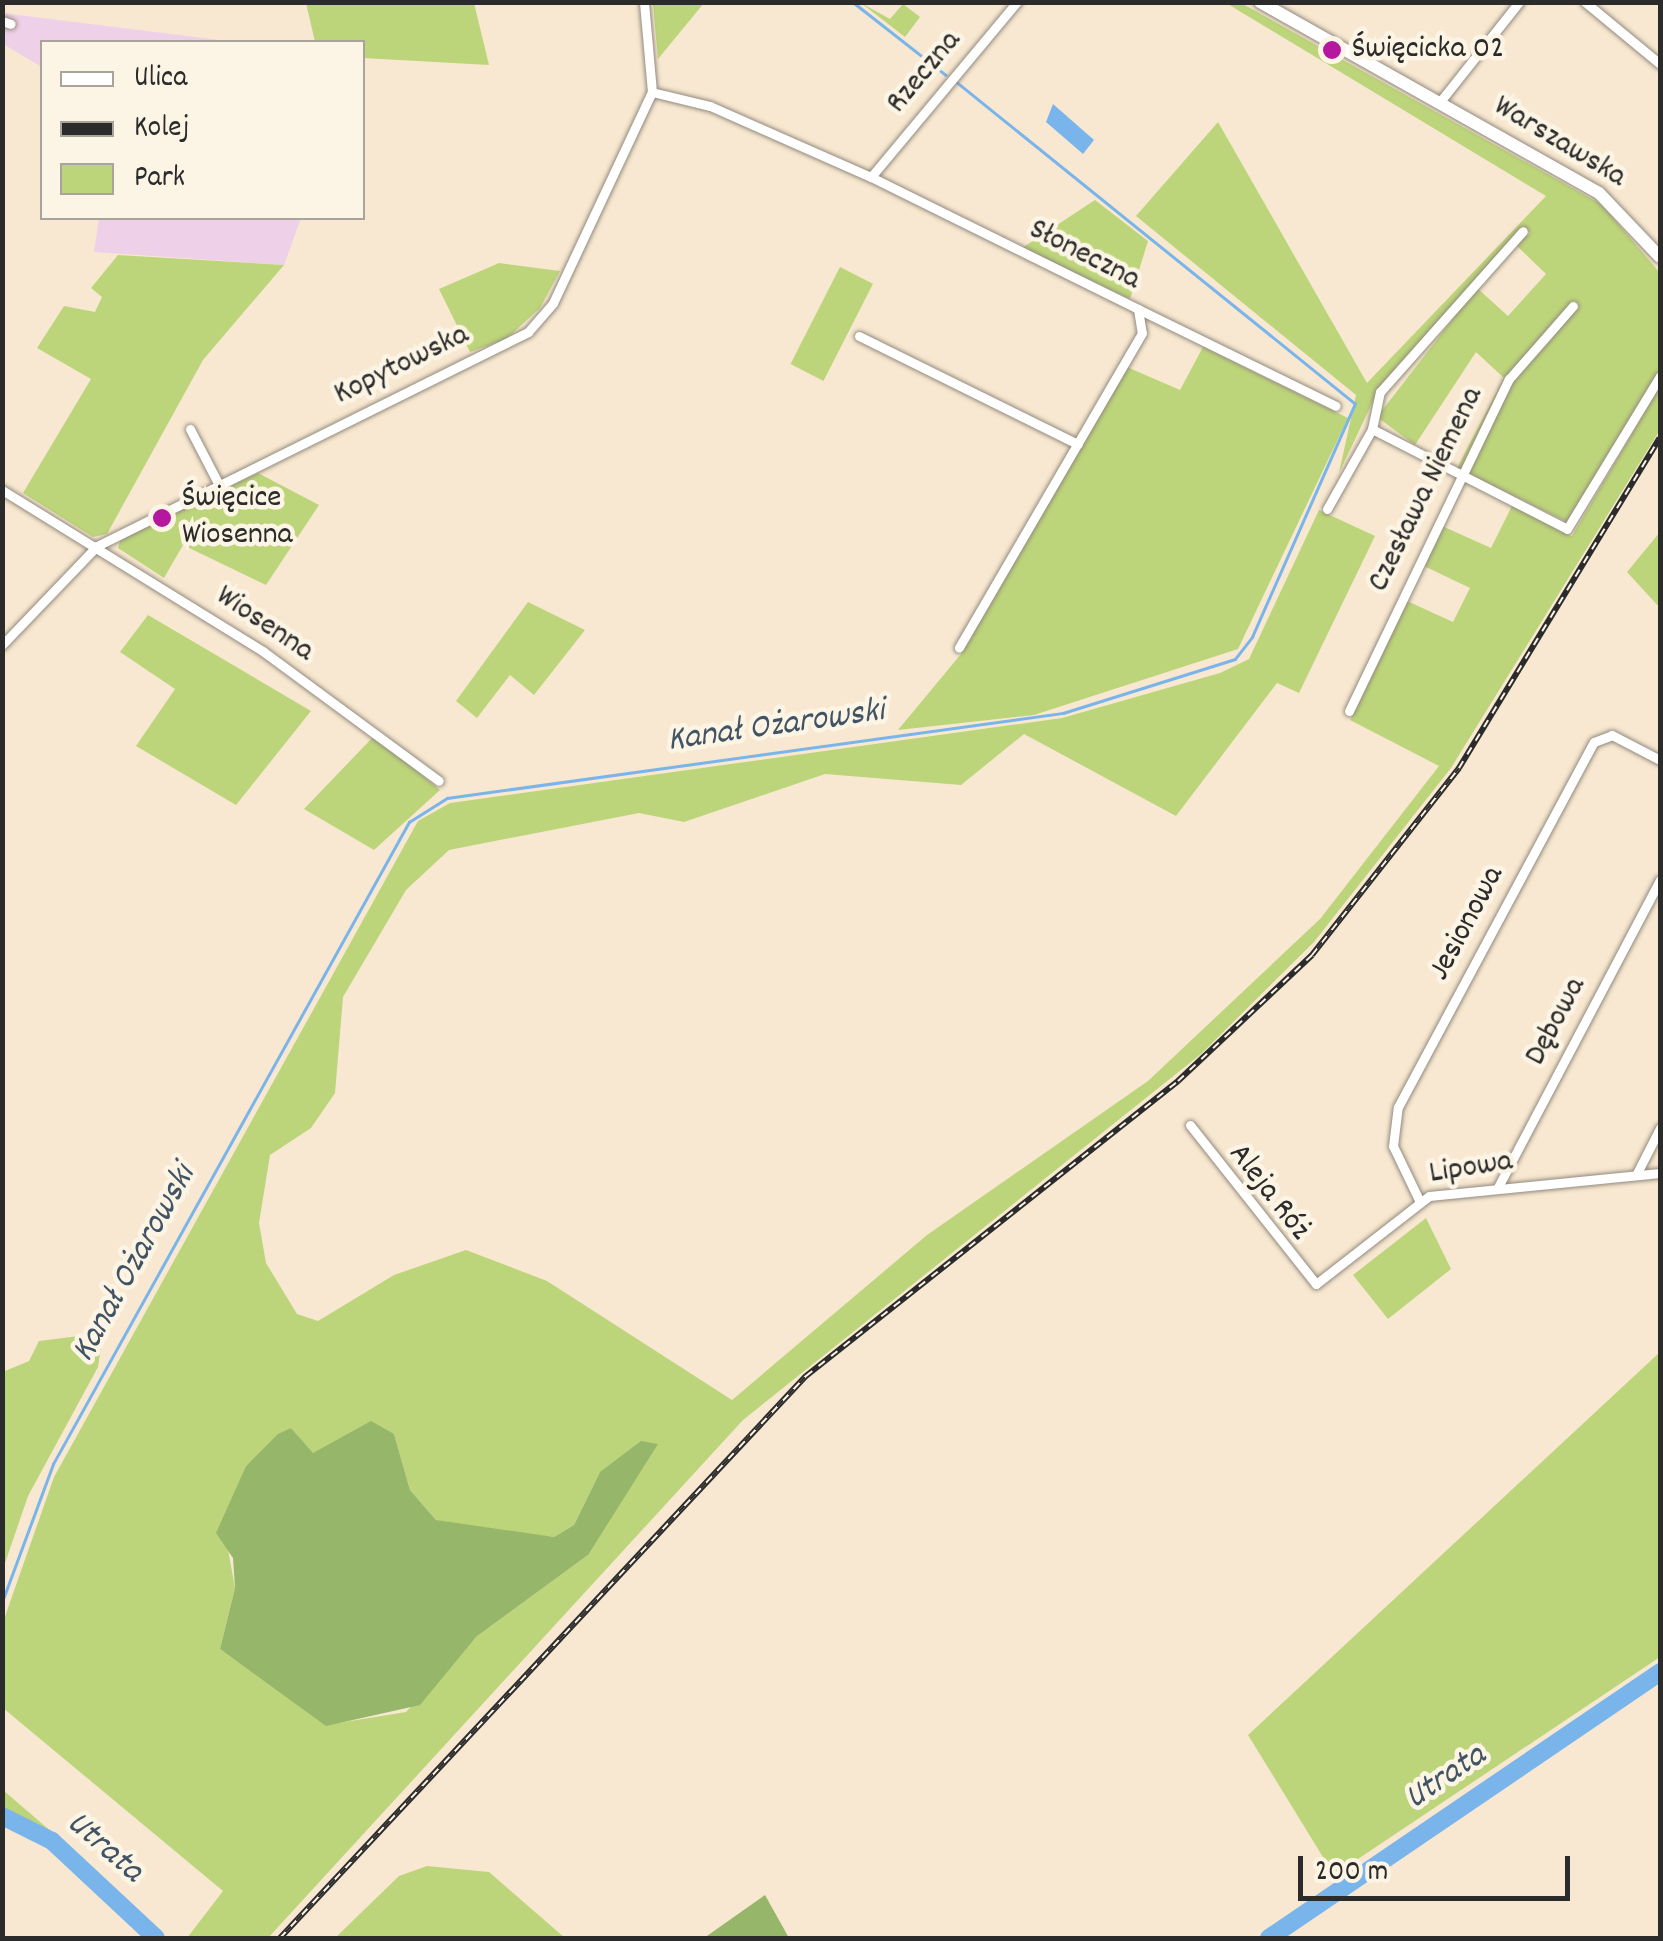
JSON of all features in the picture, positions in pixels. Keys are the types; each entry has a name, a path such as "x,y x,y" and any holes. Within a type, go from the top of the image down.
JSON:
{"main road":[{"name":"Warszawska","path":"1260,2 1599,193 1660,257"}],"street":[{"path":"644,2 652,92"},
{"name":"Rzeczna","path":"871,177 1018,2"},
{"path":"1439,103 1520,2"},
{"path":"1585,2 1660,64"},
{"name":"Słoneczna","path":"652,92 710,106 871,177 1138,309 1142,332 960,648"},
{"name":"Kopytowska","path":"2,645 97,546 528,332 553,303 652,92"},
{"path":"1327,509 1372,429 1380,392 1523,231"},
{"name":"Czesława Niemena","path":"1349,711 1509,379 1574,306"},
{"path":"1138,309 1336,406"},
{"path":"858,336 1078,444"},
{"path":"1372,429 1568,529 1660,376"},
{"path":"190,429 219,485"},
{"name":"Wiosenna","path":"2,490 97,546 439,781"},
{"name":"Jesionowa","path":"1420,1202 1393,1146 1398,1107 1594,742 1612,735 1660,760"},
{"name":"Dębowa","path":"1498,1187 1660,880"},
{"name":"Aleja Róż","path":"1190,1125 1316,1284"},
{"path":"1636,1175 1660,1128"},
{"name":"Lipowa","path":"1316,1284 1420,1202 1498,1187 1660,1173"}],"shaded area":[{"path":"2,13 219,40 40,40 40,66 3,44"},
{"path":"99,220 300,220 284,265 94,252"}],"green space":[{"path":"306,3 474,3 489,65 365,58 365,40 315,40"},
{"path":"653,3 704,3 658,59"},
{"path":"861,3 890,19 903,4 920,17 905,37"},
{"path":"1226,3 1241,3 1601,204 1660,273 1660,372 1567,522 1457,468 1504,378 1476,352 1415,445 1377,417 1477,288 1508,316 1546,274 1516,245 1530,233 1524,227 1377,393 1339,473 1356,395 1136,216 1218,122 1367,383 1546,196"},
{"path":"1095,200 1148,241 1130,299 1022,248"},
{"path":"118,255 284,265 203,360 107,534 93,537 23,493 91,379 37,348 64,306 95,312 102,297 91,288"},
{"path":"499,263 560,271 540,308 506,339 470,352 439,289"},
{"path":"840,267 873,284 823,381 791,364"},
{"path":"1203,347 1348,418 1238,649 1034,715 898,730 961,654 1127,367 1180,390"},
{"path":"1660,386 1660,430 1451,768 1314,942 1201,1054 743,1420 268,1938 187,1938 223,1891 3,1708 2,1625 54,1477 418,821 450,803 1062,718 1220,673 1249,659 1319,510 1375,536 1299,693 1277,683 1176,816 1024,734 961,785 825,774 684,822 639,813 449,850 406,890 343,997 335,1093 311,1128 270,1155 259,1223 266,1263 297,1314 318,1321 394,1275 466,1250 547,1281 732,1400 927,1235 1148,1081 1320,919 1439,766 1350,720 1407,601 1453,622 1470,588 1424,566 1442,526 1491,548 1512,506 1572,536","holes":["291,1428 313,1454 394,1434 410,1490 436,1520 464,1529 554,1537 574,1525 600,1472 588,1555 476,1637 406,1712 326,1725 220,1649 235,1588 223,1521 246,1466"]},
{"path":"258,473 319,505 266,585 183,545 164,578 118,548 121,538"},
{"path":"1660,532 1660,608 1627,572"},
{"path":"528,602 585,630 534,695 510,675 477,718 456,701"},
{"path":"148,615 311,711 236,805 136,746 175,689 120,652"},
{"path":"374,736 440,790 374,850 304,809"},
{"path":"1426,1218 1451,1269 1388,1319 1353,1275"},
{"path":"103,1333 98,1367 28,1496 3,1569 5,1371 29,1361 39,1341"},
{"path":"1660,1352 1660,1657 1334,1875 1248,1735"},
{"path":"371,1421 394,1434 410,1490 436,1520 554,1537 574,1525 600,1472 641,1441 658,1444 588,1555 476,1637 420,1705 326,1726 220,1649 235,1588 233,1558 216,1533 246,1466 278,1434 291,1428 313,1453"},
{"path":"3,1790 68,1846 3,1810"},
{"path":"427,1866 489,1872 565,1938 335,1938 399,1876"},
{"path":"765,1895 789,1938 704,1938"}],"water":[{"path":"1053,104 1094,140 1083,154 1046,122"}],"waterway":[{"name":"Kanał Ożarowski","path":"853,2 946,75"},
{"name":"Kanał Ożarowski","path":"2,1602 53,1464 409,822 447,798 1063,713 1235,659 1252,637 1355,404 957,83"},
{"name":"Utrata","path":"1269,1938 1660,1672"},
{"name":"Utrata","path":"2,1816 52,1841 156,1938"}],"railway":[{"path":"280,1938 806,1376 1178,1081 1312,955 1459,768 1660,438"}],"place":[{"name":"Święcicka 02","path":"1332,50"},
{"name":"Święcice Wiosenna","path":"162,518"}]}
